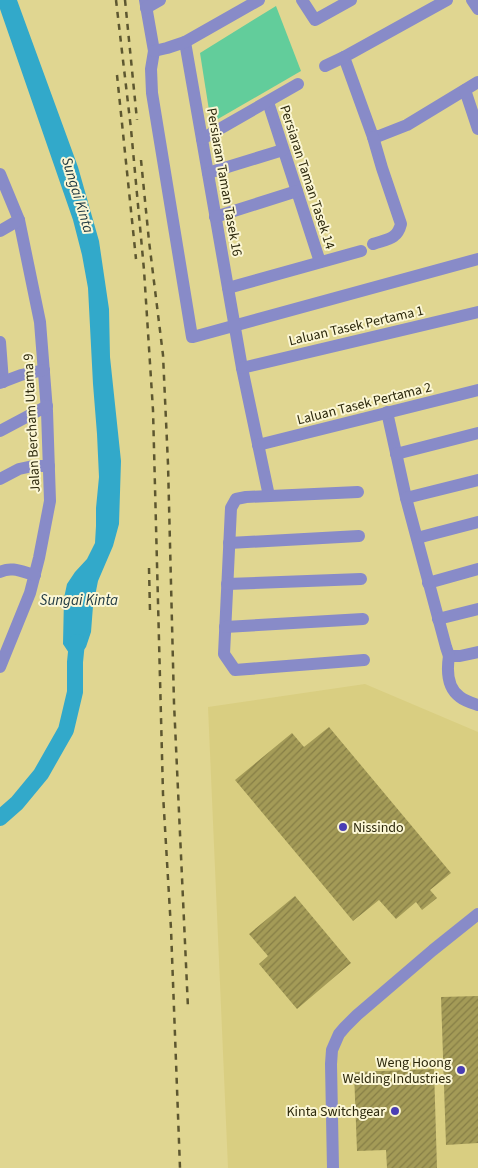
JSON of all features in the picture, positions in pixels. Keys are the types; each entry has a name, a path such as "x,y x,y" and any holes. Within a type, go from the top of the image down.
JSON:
{"street":[{"path":"160,0 146,4 154,50 150,69 152,93 191,336 478,259"},
{"path":"154,50 185,42 259,0"},
{"path":"302,0 315,20 351,0"},
{"path":"472,0 478,9"},
{"path":"325,66 443,2"},
{"name":"Persiaran Taman Tasek 16","path":"185,42 234,326 269,496"},
{"path":"344,57 373,137 400,224 399,231 394,237 373,244"},
{"path":"373,137 407,125 478,82"},
{"path":"202,139 298,84"},
{"path":"465,90 478,129"},
{"name":"Persiaran Taman Tasek 14","path":"268,102 320,262"},
{"path":"208,173 283,150"},
{"name":"Jalan Bercham Utama 9","path":"0,177 5,202 19,220 40,322 47,406 50,501 40,558 30,593 0,667"},
{"path":"215,217 297,191"},
{"path":"0,231 19,220"},
{"path":"228,288 361,251"},
{"name":"Laluan Tasek Pertama 1","path":"242,368 478,312"},
{"path":"0,342 2,383 21,375 44,370"},
{"name":"Laluan Tasek Pertama 2","path":"258,445 478,390"},
{"path":"0,431 47,406"},
{"path":"387,412 416,538 449,656 448,677 452,687 461,698 478,705"},
{"path":"396,454 478,433"},
{"path":"0,479 19,469 32,466 49,466"},
{"path":"406,498 478,480"},
{"path":"358,492 236,499 231,508 224,654 235,670 364,660"},
{"path":"416,538 478,522"},
{"path":"229,543 359,536"},
{"path":"0,572 6,569 35,575"},
{"path":"428,582 478,569"},
{"path":"227,584 361,579"},
{"path":"438,620 478,609"},
{"path":"225,627 362,619"},
{"path":"449,656 460,656 478,652"},
{"path":"333,1168 331,1064 332,1050 339,1034 357,1014 433,950 477,917"}],"shaded area":[{"path":"365,684 478,732 478,1168 228,1168 208,707"}],"green space":[{"path":"276,6 301,71 211,123 200,53"}],"water":[{"name":"Sungai Kinta","path":"0,0 17,0 78,167 99,241 109,309 110,357 121,461 119,524 113,546 98,581 93,606 91,632 86,647 75,662 63,644 64,598 67,584 87,559 95,543 99,477 88,288 73,220 0,9"}],"building":[{"name":"Nissindo","path":"329,727 451,873 430,890 437,898 422,910 416,902 396,919 379,900 353,921 235,780 292,733 304,747"},
{"path":"295,896 351,963 297,1009 259,964 268,956 249,934"},
{"name":"Weng Hoong Welding Industries","path":"478,996 478,1143 446,1145 441,997"},
{"name":"Kinta Switchgear","path":"434,1069 437,1168 387,1168 386,1150 357,1151 354,1072"}],"waterway":[{"name":"Sungai Kinta","path":"0,818 17,803 41,774 66,730 75,692 77,642"}],"railway":[{"path":"116,0 131,129 144,270 153,410 163,794 171,929 180,1168"},
{"path":"125,0 137,120"},
{"path":"117,75 136,259"},
{"path":"141,160 163,355 168,464 174,703 188,1008"},
{"path":"149,568 150,611"}],"place":[{"name":"Nissindo","path":"343,827"},
{"name":"Weng Hoong Welding Industries","path":"461,1070"},
{"name":"Kinta Switchgear","path":"395,1111"}]}
